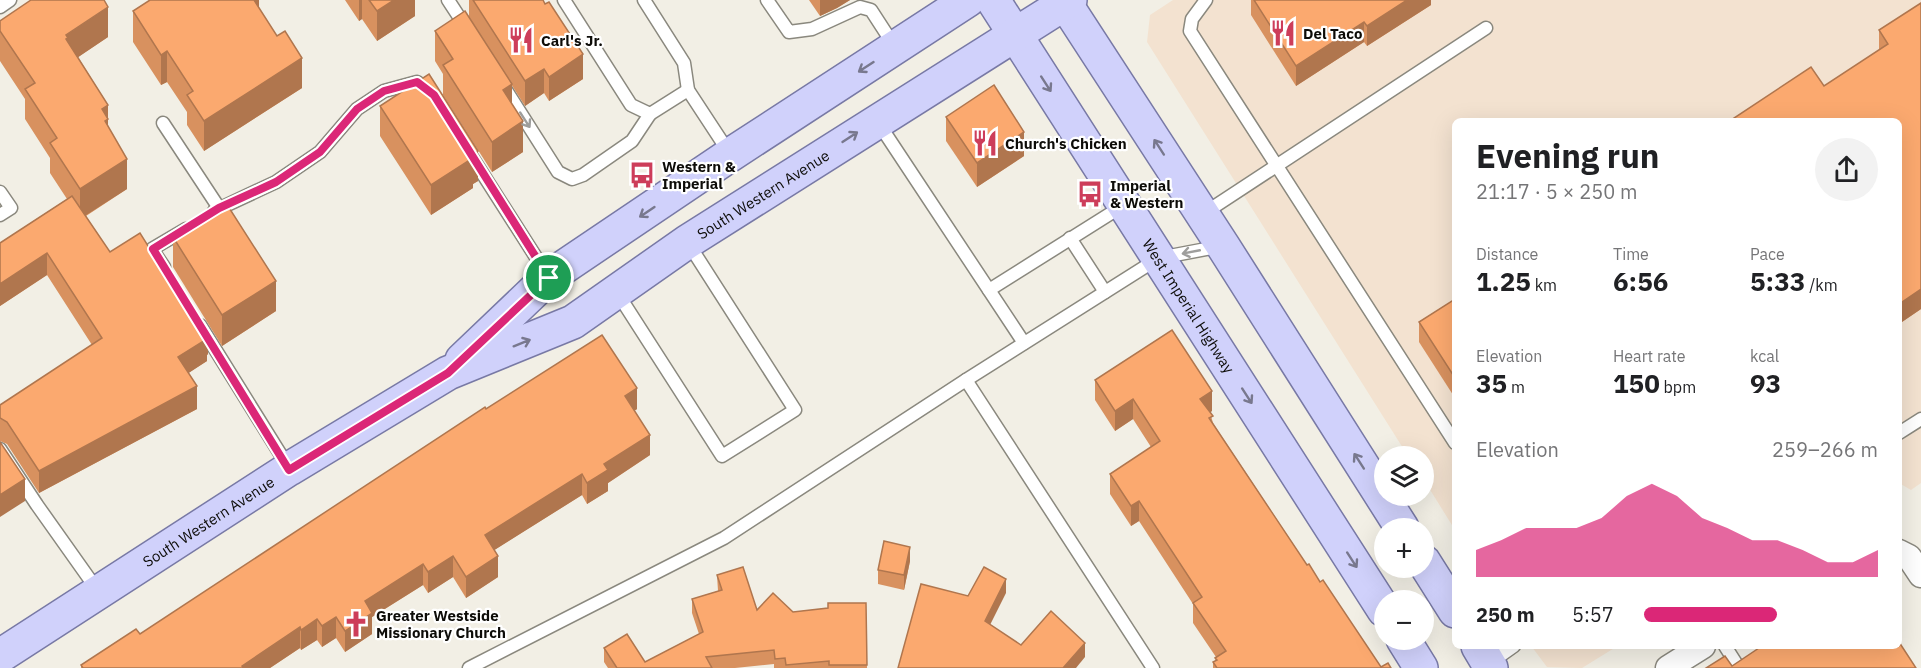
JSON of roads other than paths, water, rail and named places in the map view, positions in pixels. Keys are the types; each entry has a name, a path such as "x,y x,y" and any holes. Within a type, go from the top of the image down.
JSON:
{"main road":[{"name":"South Western Avenue","path":"448,373 549,278 730,155 968,0"},
{"name":"West Imperial Highway","path":"993,0 1374,594"},
{"name":"South Western Avenue","path":"0,656 289,470 448,373 573,322 687,242 1066,1"},
{"path":"1066,1 1396,518"},
{"path":"1434,577 1452,606"},
{"path":"1410,650 1421,668"}],"street":[{"path":"1902,553 1910,557 1921,575"},
{"path":"1668,668 1697,649"}],"lane":[{"path":"0,7 10,0"},
{"path":"448,0 474,40"},
{"path":"564,0 632,105 650,114"},
{"path":"644,0 684,63 688,90 730,155"},
{"path":"767,0 789,32 812,29 860,7 870,5 896,48"},
{"path":"1206,0 1192,19 1190,32 1452,438"},
{"path":"1202,214 1486,28"},
{"path":"500,81 558,172 572,179 632,141 650,114 688,90"},
{"path":"171,279 153,249 219,208 276,182 320,152 357,109 384,91 417,82 434,95 439,104"},
{"path":"877,120 1024,343"},
{"path":"163,123 219,208"},
{"path":"463,142 549,278"},
{"path":"0,192 10,208 0,215"},
{"path":"989,290 1125,204"},
{"path":"1070,238 1105,292"},
{"path":"616,291 723,456 795,410 687,242"},
{"path":"469,668 724,538 966,380 1159,258 1223,246"},
{"path":"196,320 289,470"},
{"path":"966,380 1153,668"},
{"path":"1902,431 1921,419"},
{"path":"0,449 99,592"},
{"path":"1727,649 1739,668"}],"place":[{"name":"Del Taco","path":"1283,33"},
{"name":"Carl's Jr.","path":"521,40"},
{"name":"Church's Chicken","path":"985,143"},
{"name":"Western & Imperial","path":"642,175"},
{"name":"Imperial & Western","path":"1090,194"},
{"name":"Greater Westside Missionary Church","path":"356,624"}]}
